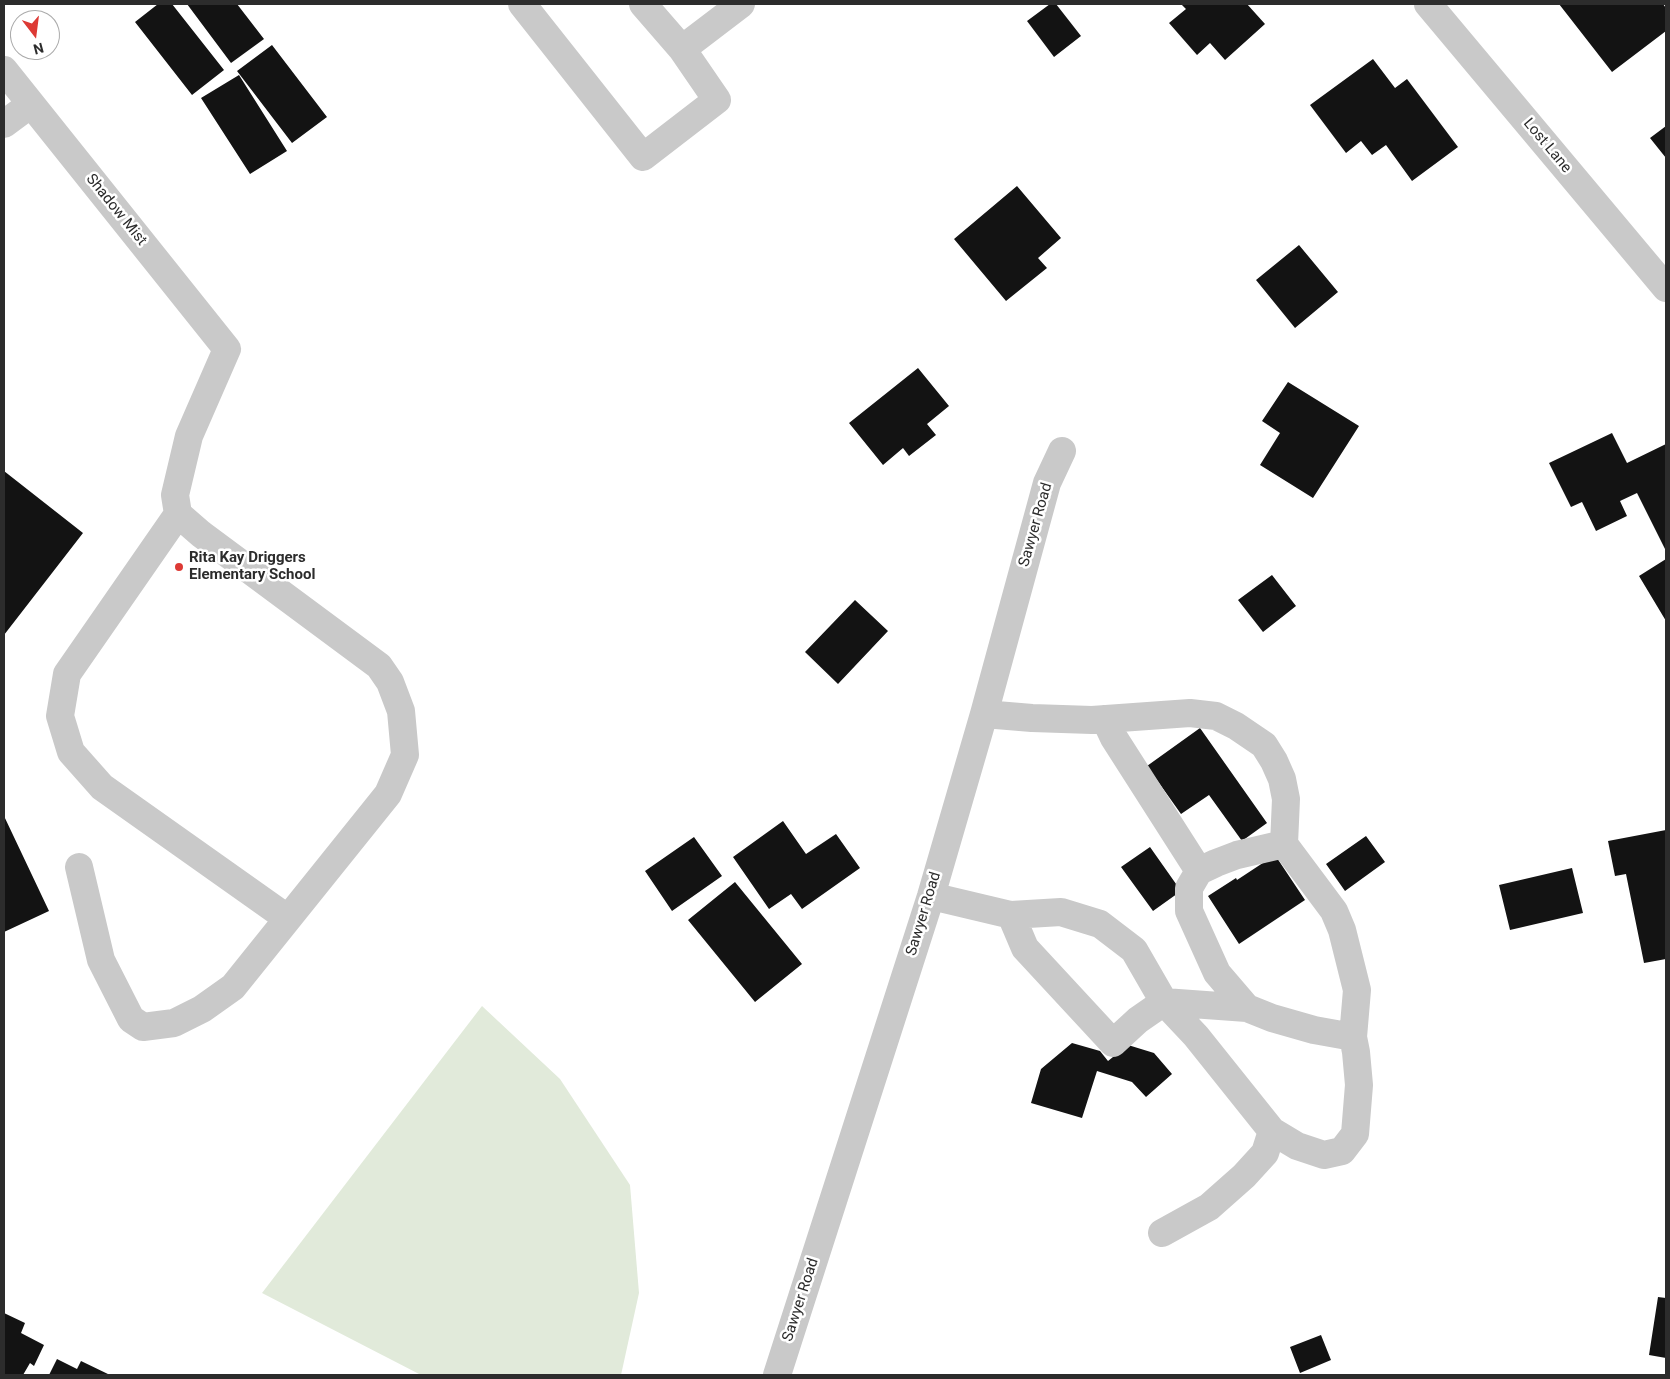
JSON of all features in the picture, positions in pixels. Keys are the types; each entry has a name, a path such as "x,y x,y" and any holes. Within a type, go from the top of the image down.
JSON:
{"street":[{"path":"522,4 643,157 717,100 682,49 643,4"},
{"path":"682,49 741,4"},
{"name":"Lost Lane","path":"1428,4 1666,288"},
{"name":"Shadow Mist","path":"4,70 227,349 189,436 175,495 178,514"},
{"path":"4,124 31,104"},
{"name":"Sawyer Road","path":"777,1375 931,896 984,714 1046,483 1062,451"},
{"path":"79,867 101,960 131,1019 143,1027 174,1022 202,1009 233,987 388,794 405,755 401,711 390,682 379,666 201,534 178,514 67,674 60,716 71,752 102,787 287,918"},
{"path":"931,896 1011,915 1061,912 1100,924 1134,950 1164,1002 1196,1036 1272,1131 1297,1146 1324,1155 1342,1152 1355,1134 1359,1085 1353,1037 1357,990 1342,930 1334,911 1284,844 1286,799 1282,779 1264,745 1236,726 1216,716 1190,714 1105,719 1032,718 984,714"},
{"path":"1105,719 1114,738 1199,871"},
{"path":"1247,1008 1217,973 1189,911 1189,888 1199,871 1216,862 1284,844"},
{"path":"1011,915 1025,948 1113,1043 1138,1020 1164,1002 1247,1008 1306,1028 1353,1037"},
{"path":"1162,1233 1209,1207 1244,1176 1265,1153 1272,1131"}],"green space":[{"path":"482,1006 560,1079 630,1185 639,1293 621,1375 421,1375 262,1293"}],"building":[{"path":"158,4 172,4 224,70 192,95 135,22"},
{"path":"187,4 237,4 264,39 231,63"},
{"path":"1050,4 1056,4 1081,36 1054,57 1027,21"},
{"path":"1181,4 1247,4 1265,24 1225,60 1210,43 1197,55 1169,23 1186,9"},
{"path":"1559,4 1663,4 1666,8 1666,31 1612,72"},
{"path":"272,45 327,117 292,143 237,71"},
{"path":"1373,59 1395,88 1407,79 1458,147 1412,181 1386,145 1372,155 1361,141 1346,153 1310,105"},
{"path":"239,75 287,151 250,174 201,98"},
{"path":"1666,126 1666,158 1650,138"},
{"path":"1017,186 1061,238 1038,258 1047,268 1006,301 954,239"},
{"path":"1299,245 1338,292 1295,328 1256,280"},
{"path":"918,368 949,406 927,424 936,435 909,456 903,448 883,465 849,423"},
{"path":"1288,382 1359,426 1313,498 1260,465 1280,433 1262,421"},
{"path":"1612,433 1627,463 1666,444 1666,549 1637,493 1620,501 1627,516 1596,531 1582,502 1571,507 1549,463"},
{"path":"4,471 83,533 4,635"},
{"path":"1666,559 1666,621 1639,576"},
{"path":"1272,575 1296,606 1263,632 1238,600"},
{"path":"855,600 888,631 838,684 805,652"},
{"path":"1200,728 1267,823 1242,841 1209,795 1181,814 1147,766"},
{"path":"4,816 49,911 4,932"},
{"path":"783,821 806,854 836,834 860,868 802,909 791,894 769,909 733,857"},
{"path":"1666,830 1666,959 1644,963 1626,874 1615,876 1608,841"},
{"path":"1366,836 1385,862 1345,891 1326,864"},
{"path":"694,837 722,876 672,911 645,871"},
{"path":"1150,847 1181,891 1153,911 1121,867"},
{"path":"1275,855 1305,900 1239,944 1208,896"},
{"path":"1572,868 1583,913 1510,930 1499,885"},
{"path":"735,882 802,964 755,1002 688,920"},
{"path":"1072,1043 1100,1051 1108,1061 1128,1045 1154,1053 1172,1074 1146,1097 1132,1082 1097,1071 1082,1118 1031,1103 1041,1069"},
{"path":"1658,1297 1666,1298 1666,1358 1649,1355"},
{"path":"4,1313 25,1323 21,1333 44,1345 34,1366 30,1363 23,1375 4,1375"},
{"path":"1321,1335 1331,1360 1300,1373 1290,1347"},
{"path":"57,1359 77,1369 81,1361 110,1375 49,1375"}],"place":[{"name":"Rita Kay Driggers Elementary School","path":"179,567"}]}
